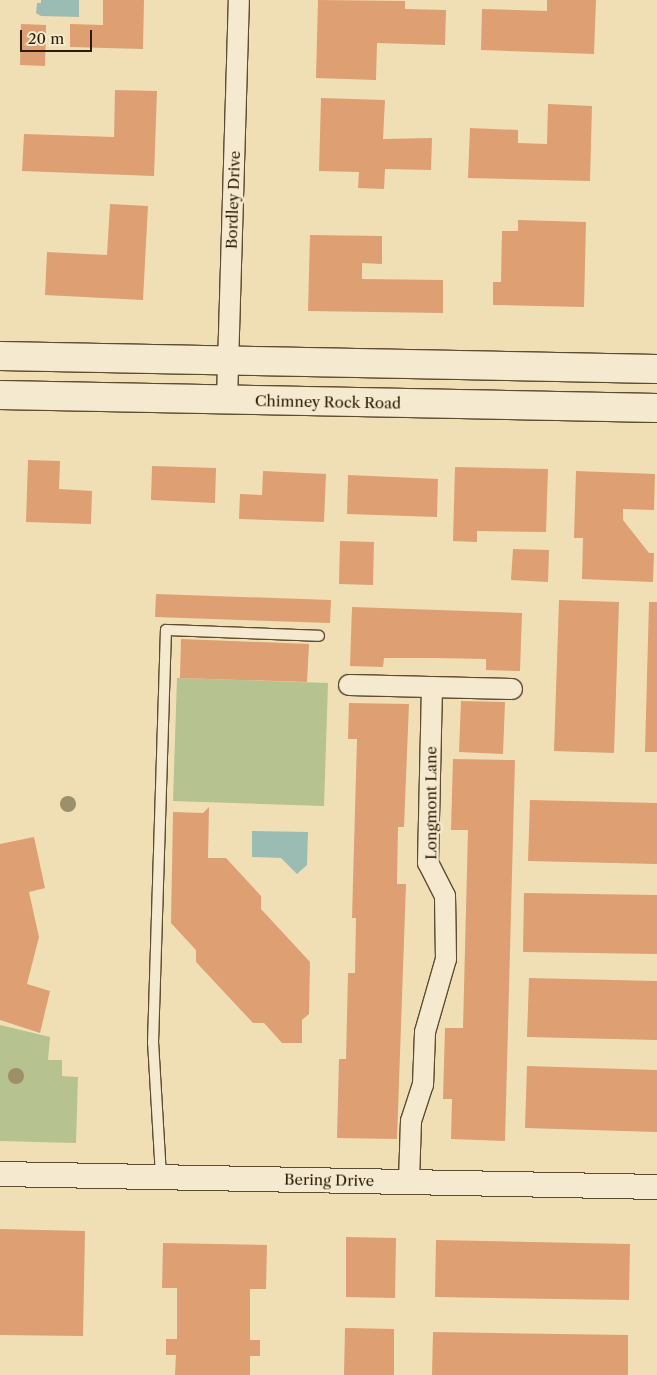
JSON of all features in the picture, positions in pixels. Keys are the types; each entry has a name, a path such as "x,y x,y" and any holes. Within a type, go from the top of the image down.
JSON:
{"main road":[{"path":"0,356 657,369"},
{"name":"Chimney Rock Road","path":"0,394 657,408"}],"street":[{"name":"Bordley Drive","path":"227,400 239,0"},
{"path":"349,685 512,689"},
{"name":"Longmont Lane","path":"409,1181 411,1120 423,1085 425,1032 446,959 445,896 428,863 432,687"},
{"name":"Bering Drive","path":"0,1174 657,1187"}],"lane":[{"path":"161,1176 153,1043 166,630 319,636"}],"green space":[{"path":"177,678 328,683 324,806 173,801"},
{"path":"0,1025 50,1037 48,1060 62,1060 62,1076 78,1077 76,1143 0,1141"}],"water":[{"path":"41,0 79,0 79,17 41,16 36,13 37,3 41,3"},
{"path":"252,831 308,832 307,865 297,874 281,858 252,857"}],"building":[{"path":"103,0 144,0 143,49 70,47 70,24 103,25"},
{"path":"318,0 405,1 405,9 446,10 445,45 377,43 376,80 316,78"},
{"path":"547,0 596,0 594,54 481,50 482,9 547,11"},
{"path":"21,24 46,25 45,66 20,65"},
{"path":"115,90 157,91 154,176 22,171 24,134 114,137"},
{"path":"321,98 385,100 383,139 432,138 431,170 385,169 384,189 358,188 359,172 319,171"},
{"path":"548,104 592,106 590,181 468,178 470,128 518,130 518,143 547,144"},
{"path":"110,204 148,206 143,300 45,295 47,252 107,255"},
{"path":"518,220 586,222 584,307 493,305 493,282 501,282 502,231 518,231"},
{"path":"310,235 382,236 382,264 362,263 362,279 443,280 443,313 308,311"},
{"path":"28,460 60,461 59,489 92,491 91,524 26,522"},
{"path":"152,466 216,468 215,503 151,500"},
{"path":"455,467 548,469 546,532 477,531 477,542 453,541"},
{"path":"263,471 326,474 324,522 239,519 240,494 262,495"},
{"path":"576,471 655,474 654,510 623,509 623,520 649,553 654,553 653,582 582,579 583,538 574,538"},
{"path":"348,475 438,479 437,517 347,514"},
{"path":"340,541 374,542 373,585 339,584"},
{"path":"513,549 549,550 548,582 511,580"},
{"path":"156,594 331,600 330,623 155,617"},
{"path":"559,600 619,602 614,753 554,751"},
{"path":"649,602 657,602 657,752 645,752"},
{"path":"352,607 522,613 520,671 486,670 486,659 384,658 383,667 350,666"},
{"path":"181,639 309,644 307,682 180,678"},
{"path":"461,701 505,702 503,754 459,752"},
{"path":"349,703 409,704 404,827 398,827 397,884 406,884 397,1139 337,1138 339,1059 346,1059 348,973 355,973 356,918 352,918 357,739 348,739"},
{"path":"453,759 515,760 505,1141 451,1139 452,1099 443,1099 445,1028 463,1028 468,830 451,830"},
{"path":"530,800 657,803 657,864 528,861"},
{"path":"209,807 208,858 226,858 261,896 261,909 310,962 309,1014 302,1020 302,1043 282,1043 264,1023 253,1023 196,962 196,950 171,923 173,812 203,813"},
{"path":"34,837 45,888 29,892 39,937 27,984 50,991 40,1033 0,1020 0,844"},
{"path":"524,893 657,895 657,954 523,952"},
{"path":"529,978 657,981 657,1040 527,1037"},
{"path":"527,1066 657,1070 657,1132 525,1128"},
{"path":"0,1229 85,1231 83,1336 0,1335"},
{"path":"346,1237 396,1238 395,1298 346,1297"},
{"path":"436,1240 630,1244 629,1300 435,1297"},
{"path":"163,1243 267,1245 266,1289 250,1289 250,1340 260,1340 260,1356 250,1356 250,1375 175,1375 176,1355 166,1355 166,1339 177,1339 177,1288 162,1288"},
{"path":"345,1328 394,1329 394,1375 344,1375"},
{"path":"433,1332 628,1335 628,1375 432,1375"}]}
